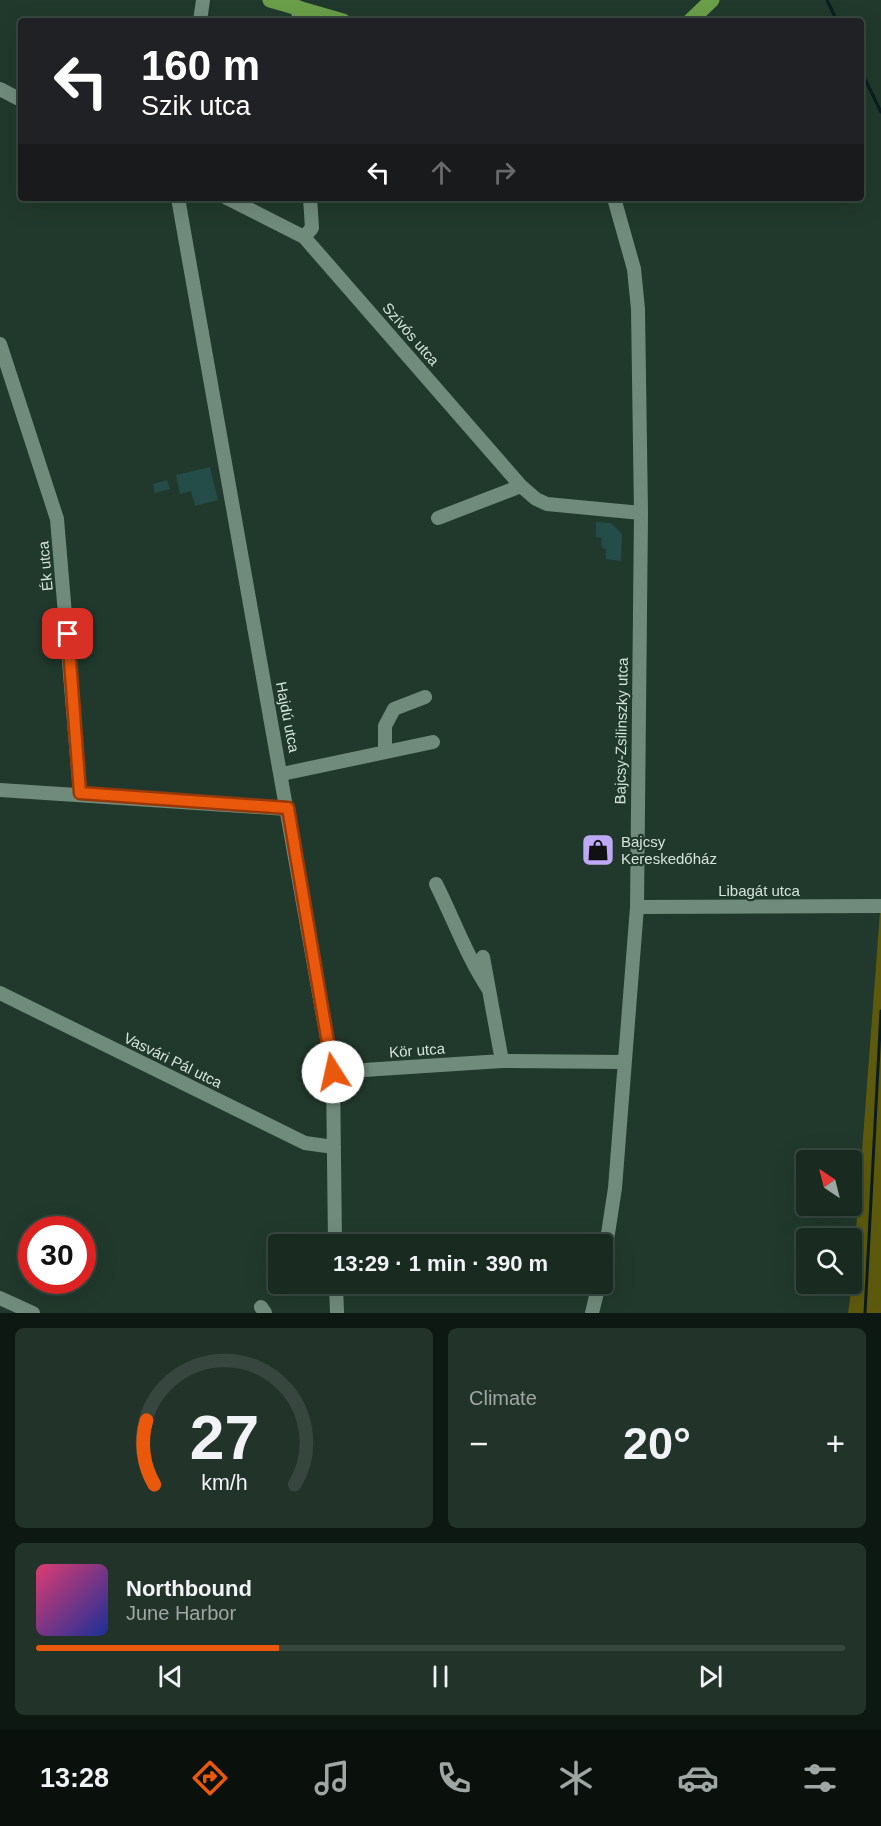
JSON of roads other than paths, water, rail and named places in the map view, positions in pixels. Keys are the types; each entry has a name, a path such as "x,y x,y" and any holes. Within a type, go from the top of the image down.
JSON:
{"main road":[{"path":"270,0 298,14 324,18"},
{"path":"693,18 712,0"}],"street":[{"path":"201,18 204,0"},
{"path":"0,89 18,98"},
{"name":"Hajdú utca","path":"179,201 282,774 333,1072 335,1234"},
{"path":"232,201 304,237 312,228 310,201"},
{"name":"Bajcsy-Zsilinszky utca","path":"608,1234 615,1188 637,907 641,513 638,309 634,268 615,201"},
{"name":"Szívós utca","path":"304,237 521,486 536,499 547,504 641,513"},
{"name":"Ék utca","path":"0,344 57,519 80,793"},
{"path":"438,518 521,486"},
{"path":"385,751 385,726 394,709 425,698"},
{"path":"282,774 433,742"},
{"path":"0,789 288,808"},
{"path":"436,884 454,920 467,955 489,990"},
{"name":"Libagát utca","path":"637,907 881,906"},
{"path":"483,957 502,1061"},
{"name":"Vasvári Pál utca","path":"0,993 304,1143 334,1147"},
{"name":"Kör utca","path":"333,1072 502,1061 624,1062"},
{"path":"336,1294 337,1313"},
{"path":"592,1313 597,1294"},
{"path":"0,1298 33,1313"}],"waterway":[{"path":"827,0 836,18"},
{"path":"864,77 881,112"},
{"path":"865,1313 881,1011"}],"place":[{"name":"Bajcsy Kereskedőház","path":"598,850"}]}
